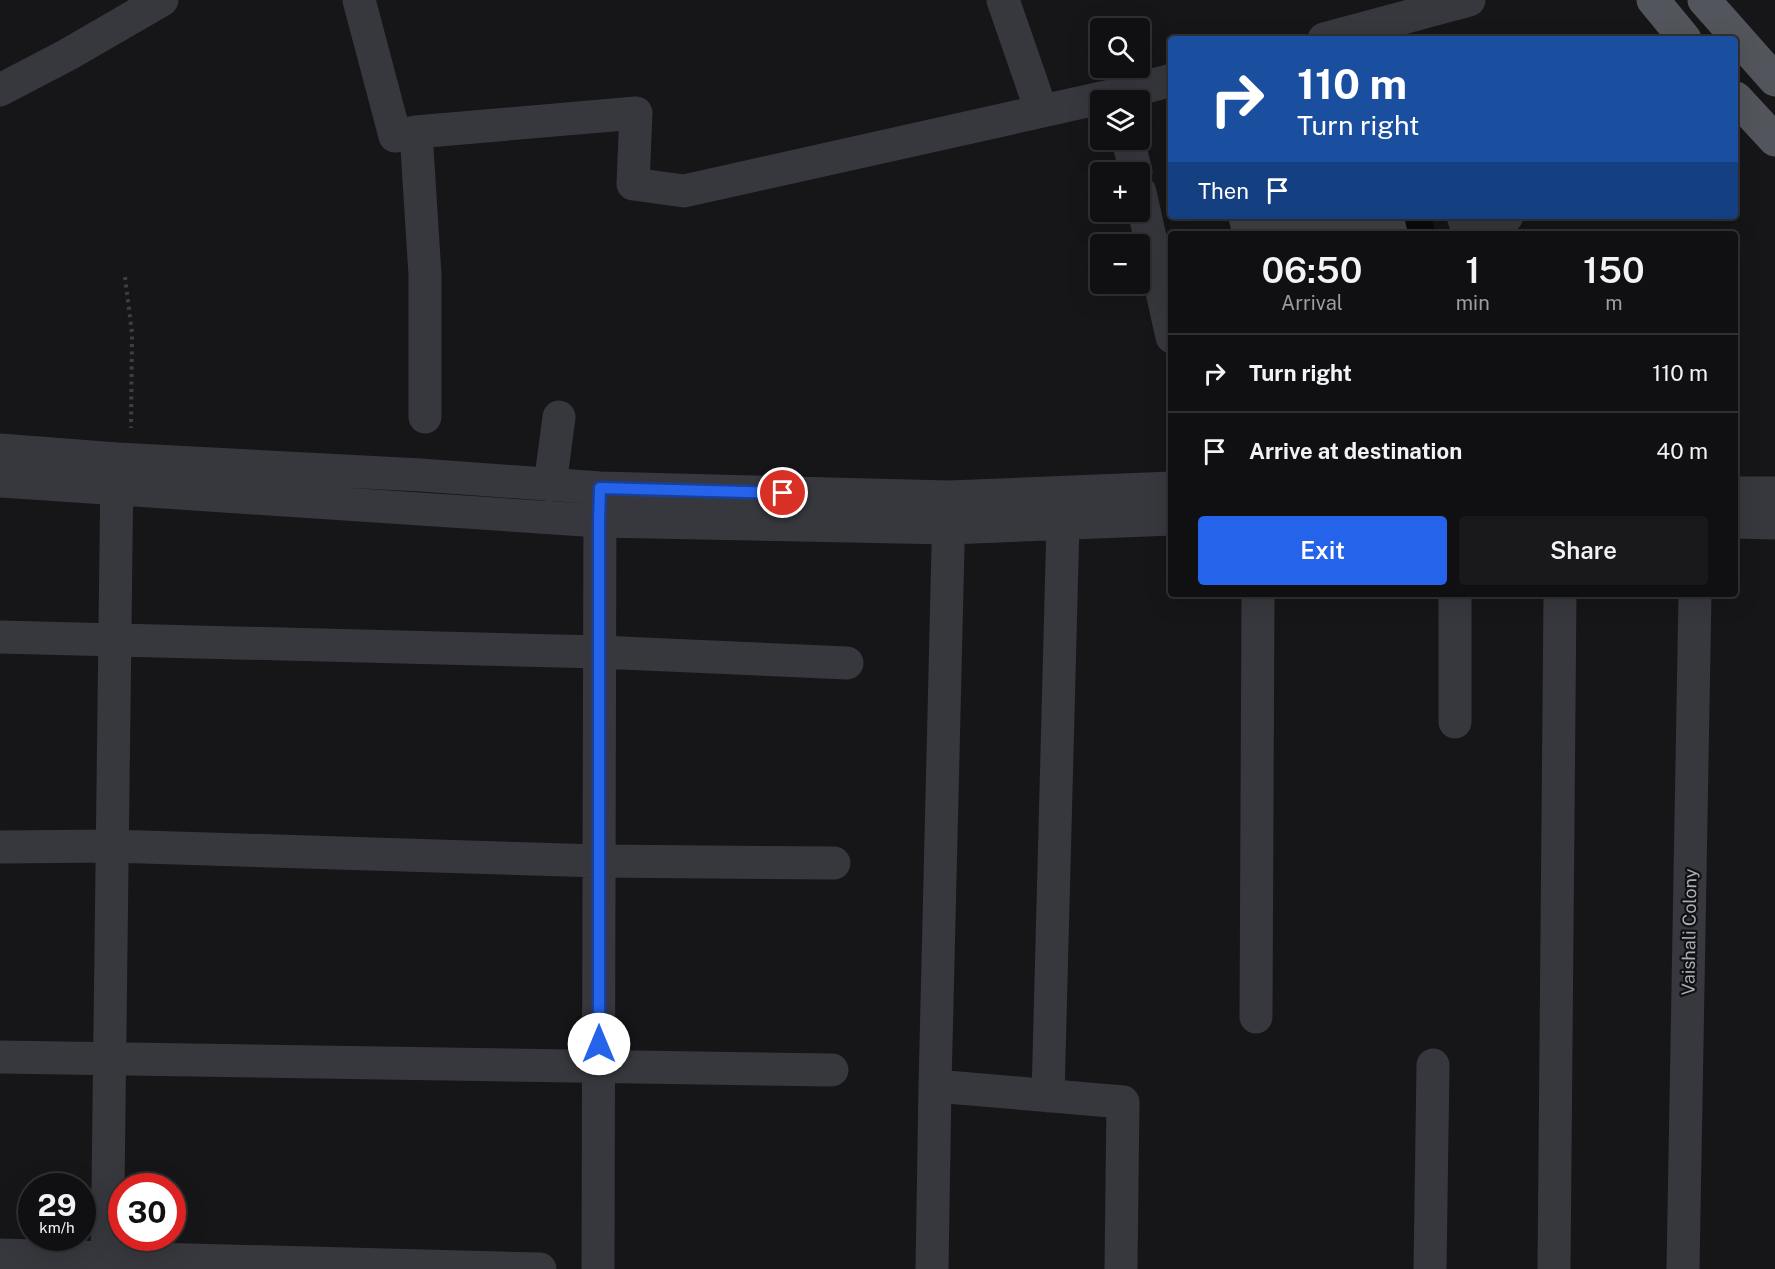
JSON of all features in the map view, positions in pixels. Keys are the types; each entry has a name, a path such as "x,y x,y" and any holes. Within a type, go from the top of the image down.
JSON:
{"main road":[{"path":"1653,0 1683,36"},
{"path":"1704,0 1736,36"},
{"path":"1738,38 1767,71 1738,86"},
{"path":"1738,100 1775,140"}],"street":[{"path":"0,90 67,55 162,0"},
{"path":"359,0 395,136 416,132 636,113 633,184 684,191 1041,110 1090,102"},
{"path":"1003,0 1041,110"},
{"path":"1335,36 1469,0"},
{"path":"1141,90 1168,81"},
{"path":"416,132 425,275 425,417"},
{"path":"1468,231 1499,219"},
{"path":"1147,222 1168,319"},
{"path":"550,485 558,417"},
{"path":"0,450 122,469 599,521 949,513 1168,488"},
{"path":"107,1264 115,641 122,469"},
{"path":"0,481 122,469 410,475 1063,523 1168,519"},
{"path":"598,1269 600,488"},
{"path":"1738,493 1775,493"},
{"path":"932,1269 934,1086 949,513"},
{"path":"1738,522 1775,523"},
{"path":"1048,1096 1063,523"},
{"path":"1256,1017 1258,597"},
{"path":"1455,597 1455,722"},
{"path":"1554,1269 1560,597"},
{"name":"Vaishali Colony","path":"1683,1269 1695,597"},
{"path":"0,637 599,652 847,663"},
{"path":"0,847 112,846 599,861 834,863"},
{"path":"0,1057 832,1070"},
{"path":"1430,1269 1433,1065"},
{"path":"934,1086 1123,1102 1121,1269"},
{"path":"0,1255 107,1264 540,1269"}],"path":[{"path":"122,469 132,333 124,277"}],"building":[{"path":"1229,219 1405,219 1407,231 1231,231"}],"route":[{"path":"599,1044 600,488 783,493"}]}
